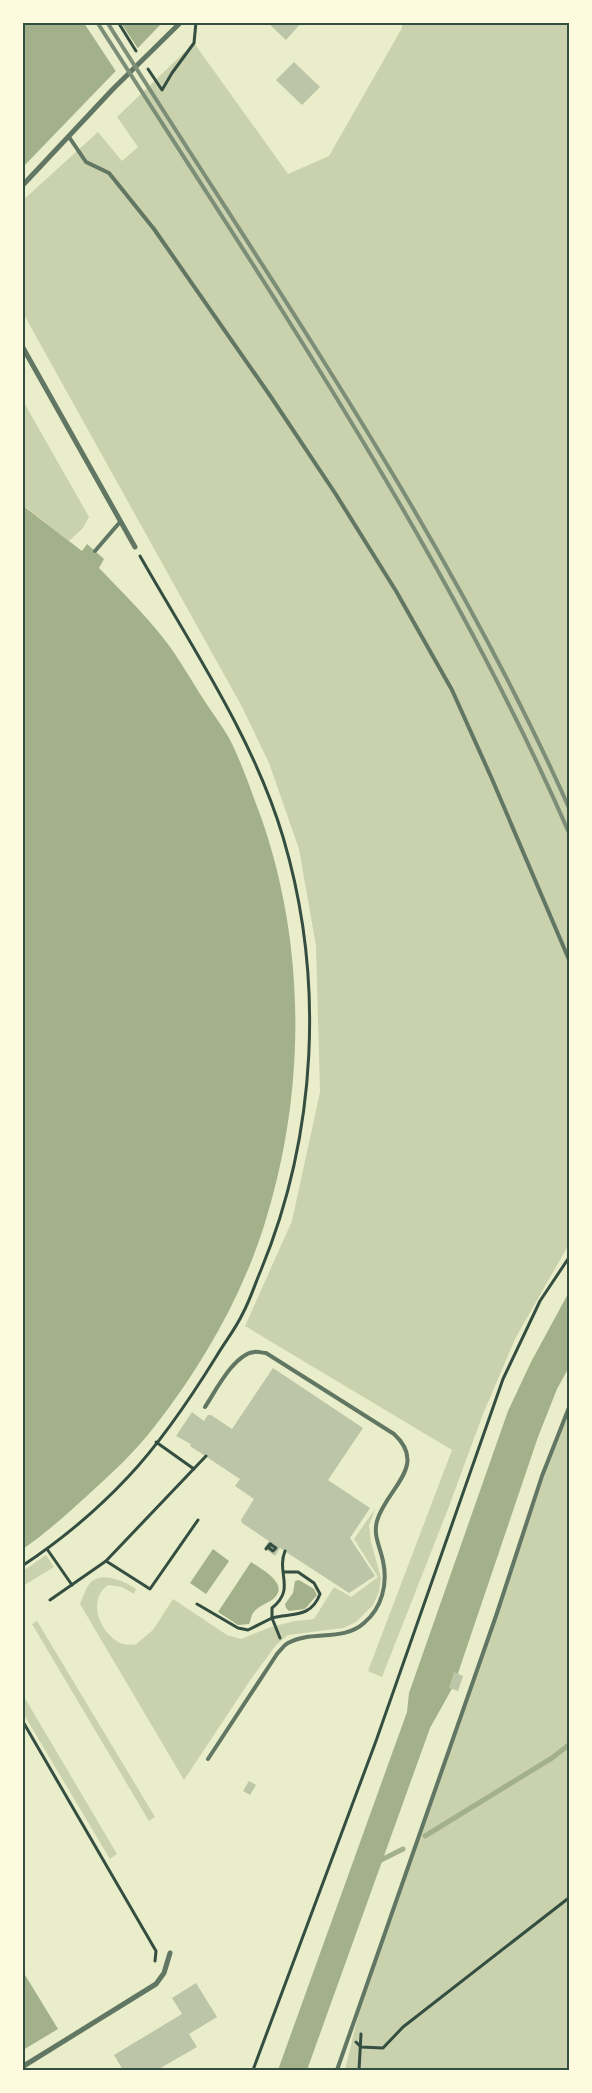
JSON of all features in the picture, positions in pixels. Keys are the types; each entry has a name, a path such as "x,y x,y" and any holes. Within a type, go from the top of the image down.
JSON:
{"street":[{"path":"22,186 113,89 181,22"},
{"path":"22,346 135,547"},
{"path":"22,2067 156,1984 164,1973 170,1953"}],"lane":[{"path":"69,137 86,162 109,172 154,230 271,397 335,493 396,591 452,690 570,962"},
{"path":"95,551 120,522"},
{"path":"205,1408 227,1372 240,1359 252,1352 266,1353 394,1434 403,1443 407,1456 406,1469 377,1519 375,1536 383,1562 385,1577 382,1598 376,1611 363,1625 350,1632 304,1638 287,1643 277,1654 208,1760"},
{"path":"337,2070 496,1616 545,1467 570,1405"}],"path":[{"path":"118,22 139,55"},
{"path":"144,63 162,90 194,43 196,22"},
{"path":"22,1566 47,1549 128,1477 187,1404 244,1313 276,1235 295,1166 306,1097 310,994 304,930 295,881 270,796 240,731 135,547"},
{"path":"253,2070 314,1912 503,1379 540,1301 570,1256"},
{"path":"156,1442 194,1469"},
{"path":"50,1600 106,1561 206,1456"},
{"path":"106,1561 150,1589 198,1520"},
{"path":"269,1546 273,1551"},
{"path":"47,1549 72,1585"},
{"path":"283,1648 272,1618 272,1608 281,1601 285,1587 282,1558 285,1551"},
{"path":"197,1604 238,1628 248,1630 272,1618 306,1612 312,1609 320,1594 314,1582 298,1572 284,1572"},
{"path":"22,1720 156,1951 154,1968"},
{"path":"350,2036 360,2046 383,2048 402,2027 570,1897"}],"shaded area":[{"path":"23,23 162,23 23,167"},
{"path":"402,23 569,23 569,1244 515,1339 483,1414 382,1677 368,1671 452,1450 245,1326 292,1221 320,1092 316,946 299,849 269,763 241,705 23,313 22,201 98,132 122,161 138,147 117,117 194,43 288,174 329,156 402,28"},
{"path":"22,399 89,517 83,528 69,541 23,505"},
{"path":"22,505 82,551 87,544 104,559 99,568 164,639 229,738 261,817 276,867 287,918 293,970 295,1022 293,1075 287,1127 277,1178 254,1255 231,1307 188,1380 147,1436 88,1495 23,1549"},
{"path":"569,1292 569,1367 557,1389 538,1437 454,1685 430,1728 307,2070 278,2070 407,1712 409,1693 508,1411 531,1362"},
{"path":"569,1405 569,2070 345,2070 361,2003 542,1476"},
{"path":"375,1509 369,1526 371,1542 381,1578 379,1592 373,1605 356,1622 343,1628 288,1635 276,1645 251,1679 184,1780 80,1604 89,1584 102,1577 126,1583 136,1589 134,1594 122,1587 108,1585 98,1599 97,1607 101,1624 113,1638 122,1644 135,1645 153,1630 173,1599 227,1635 241,1639 271,1627 295,1621 314,1619 334,1587 351,1597 378,1577 354,1539"},
{"path":"213,1549 229,1561 206,1594 190,1583"},
{"path":"46,1555 54,1567 23,1586 23,1571"},
{"path":"251,1562 273,1578 279,1588 278,1593 273,1599 252,1614 249,1624 238,1625 218,1612"},
{"path":"299,1580 314,1589 317,1595 305,1609 289,1611 285,1604 293,1593 295,1581"},
{"path":"37,1621 155,1817 149,1821 32,1624"},
{"path":"23,1695 117,1854 110,1859 23,1713"},
{"path":"22,1970 58,2029 23,2050 22,2050"}],"pier":[{"path":"84,23 121,23 139,50 117,73"}],"building":[{"path":"267,22 302,22 286,40"},
{"path":"294,62 320,87 302,105 276,80"},
{"path":"273,1368 363,1428 328,1480 370,1508 350,1538 375,1576 349,1593 280,1548 275,1556 264,1548 269,1541 242,1523 241,1520 254,1499 235,1486 240,1479 190,1446 191,1444 176,1436 192,1412 204,1421 208,1415 211,1415 232,1429"},
{"path":"454,1672 463,1676 458,1691 449,1688"},
{"path":"249,1781 256,1785 250,1795 243,1791"},
{"path":"196,1983 217,2017 189,2034 197,2047 157,2070 123,2070 114,2055 182,2014 172,1998"}],"waterway":[{"path":"425,1836 552,1758 570,1744"},
{"path":"379,1861 403,1849"}],"railway":[{"path":"97,22 288,319 410,521 467,624 521,728 570,835"},
{"path":"107,22 292,311 412,506 468,605 521,707 570,810"}]}
